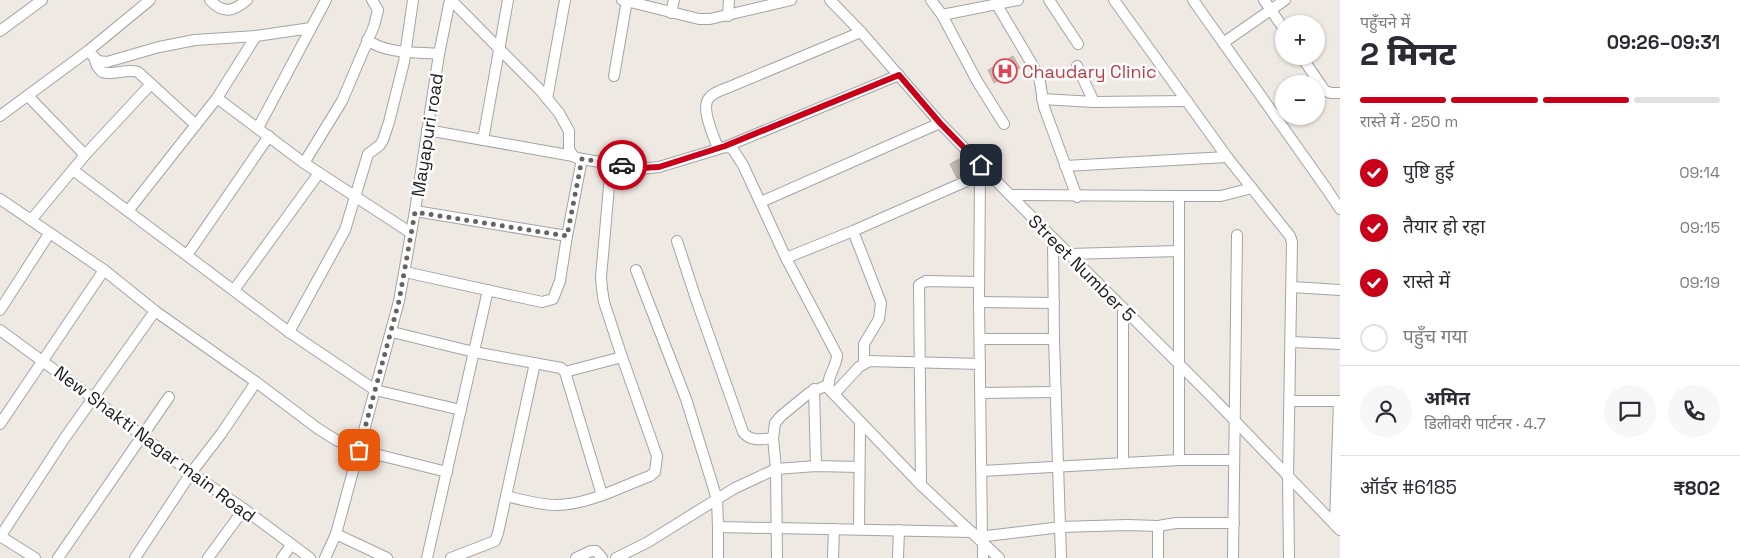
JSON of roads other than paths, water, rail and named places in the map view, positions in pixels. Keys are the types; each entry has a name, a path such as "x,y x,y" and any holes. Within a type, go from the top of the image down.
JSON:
{"street":[{"path":"0,31 42,0"},
{"path":"0,116 91,54 150,0"},
{"path":"210,0 223,10 230,10 247,0"},
{"path":"258,128 326,0"},
{"path":"289,332 345,230 368,154 380,145 386,134 405,51 413,0"},
{"path":"450,0 547,98 565,122 569,134 569,149 578,157"},
{"name":"Mayapuri road","path":"325,558 336,534 392,332 412,233 439,54 450,0"},
{"path":"483,140 508,0"},
{"path":"547,98 565,0"},
{"path":"614,76 626,0 672,14 710,19 791,0"},
{"path":"672,14 674,0"},
{"path":"728,16 729,0"},
{"name":"Street Number 5","path":"830,0 861,32 983,173 1010,196 1053,238 1180,365 1338,528"},
{"path":"931,0 942,15 977,81 1004,124"},
{"path":"942,15 1018,0"},
{"path":"1049,0 1078,44"},
{"path":"1114,0 1227,157 1290,236 1293,249 1288,476 1289,558"},
{"path":"1193,0 1340,209"},
{"path":"1264,0 1275,15"},
{"path":"1223,43 1285,0"},
{"path":"304,163 342,101 377,17 378,10 371,1"},
{"path":"997,5 1040,76 1042,99 1048,120 1077,197"},
{"path":"91,54 98,61 107,62 177,43 256,36 311,28"},
{"path":"722,147 707,114 706,102 709,98 727,88 861,32"},
{"path":"128,211 217,98 256,36"},
{"path":"367,40 381,48 439,54"},
{"path":"91,54 102,72 112,74 135,71 196,125"},
{"path":"1307,65 1324,91 1340,93"},
{"path":"1077,66 1094,102"},
{"path":"427,130 611,164 639,168 659,167 722,147 899,75"},
{"path":"31,220 85,155 151,84"},
{"path":"28,96 85,155"},
{"path":"217,98 304,163 412,233"},
{"path":"1042,99 1094,102 1187,101"},
{"path":"760,202 940,123"},
{"path":"187,256 269,136"},
{"path":"722,147 729,146 736,152 786,258 837,355 837,361 829,377 828,385 834,394 921,485 999,558"},
{"path":"404,272 542,302 553,299 560,281 578,157"},
{"path":"1065,166 1227,157"},
{"path":"506,496 556,505 572,504 602,495 650,476 655,472 657,456 622,357 602,289 601,277 611,164"},
{"path":"73,170 289,332 376,390 461,410"},
{"path":"234,290 319,173"},
{"path":"786,258 853,231 983,173 979,282 982,471 978,537 982,558"},
{"path":"1010,196 1221,196 1252,188"},
{"path":"1179,196 1179,460"},
{"path":"1,202 31,220 104,270 155,311 336,440 359,450 447,472"},
{"path":"415,212 567,236"},
{"path":"853,231 881,303 879,319 864,344 864,363"},
{"path":"0,310 49,234"},
{"path":"1234,558 1237,235"},
{"path":"1053,238 1054,339 1061,558"},
{"path":"677,241 744,432 751,439 773,438"},
{"path":"1069,254 1179,251"},
{"path":"0,424 104,270"},
{"path":"636,270 686,399 717,499 718,558"},
{"path":"921,485 918,288 920,283 926,281 979,282"},
{"path":"1292,286 1340,290"},
{"path":"427,558 488,290"},
{"path":"979,302 1054,303"},
{"path":"1123,308 1123,463"},
{"path":"35,558 0,536 64,439 155,311"},
{"name":"New Shakti Nagar main Road","path":"0,330 191,474 244,509 310,558"},
{"path":"392,332 474,352 561,368 565,372 602,495"},
{"path":"980,339 1054,339"},
{"path":"1291,342 1340,344"},
{"path":"565,372 622,357"},
{"path":"834,394 864,363 877,360 980,364"},
{"path":"451,558 495,541 535,363"},
{"path":"135,558 256,382"},
{"path":"777,558 778,528 774,428 777,419 814,389 828,385"},
{"path":"814,389 816,466"},
{"path":"981,394 1056,392"},
{"path":"58,558 169,397"},
{"path":"1290,401 1340,401 1338,528"},
{"path":"859,529 860,422"},
{"path":"982,471 1179,460 1234,460"},
{"path":"616,558 648,542 735,488 776,469 816,466 859,467"},
{"path":"208,558 244,509"},
{"path":"718,527 899,530 978,537 1061,527 1234,523"},
{"path":"1158,526 1158,558"},
{"path":"833,558 834,529"},
{"path":"898,558 899,530"},
{"path":"336,534 387,558"},
{"path":"282,558 291,545"},
{"path":"576,558 591,551 596,551 602,558"}],"place":[{"name":"Chaudary Clinic","path":"1005,71"}]}
